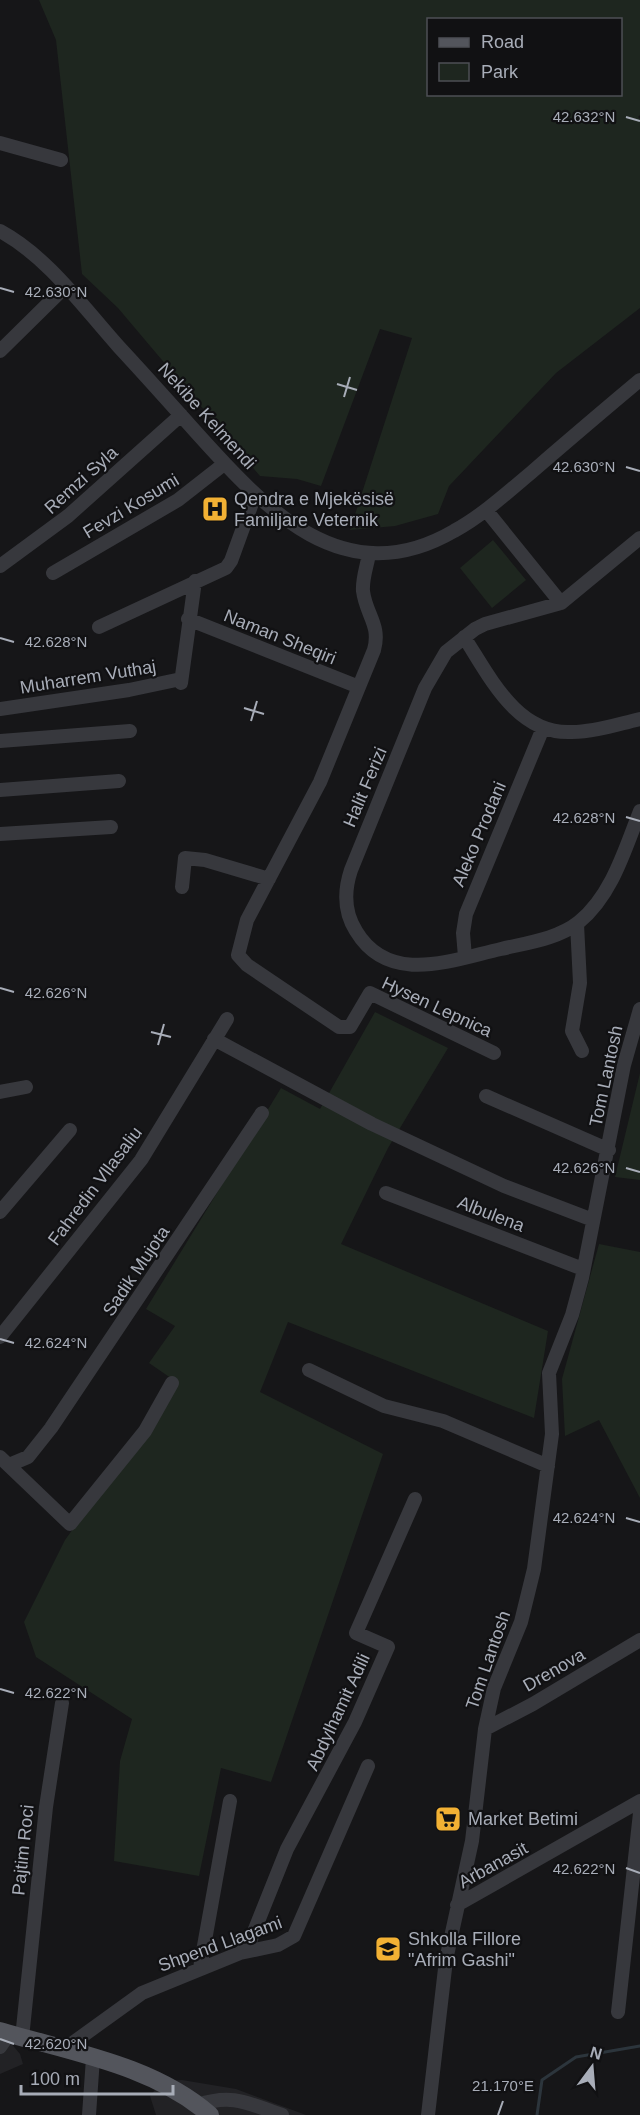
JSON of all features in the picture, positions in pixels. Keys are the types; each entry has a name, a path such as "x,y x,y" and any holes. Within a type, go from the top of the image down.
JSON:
{"main road":[{"path":"8,2038 93,2058 139,2074 204,2110"}],"street":[{"path":"0,143 61,160"},
{"name":"Nekibe Kelmendi","path":"0,231 26,248 65,287 224,464 255,495 284,518 323,541 369,554 392,554 423,547 453,532 486,510 640,380"},
{"path":"0,351 65,287"},
{"name":"Remzi Syla","path":"0,566 68,516 181,415"},
{"name":"Fevzi Kosumi","path":"53,573 178,500 224,464"},
{"path":"99,627 195,581 219,574 231,561 255,495"},
{"path":"486,510 561,603"},
{"name":"Halit Ferizi","path":"577,924 550,936 465,957 416,966 391,963 359,937 348,915 345,894 351,870 433,672 446,652 485,624 561,603 640,538"},
{"name":"Hysen Lepnica","path":"369,554 363,594 377,632 377,639 320,782 247,920 237,949 238,955 248,965 339,1027 350,1027 370,993 494,1053"},
{"name":"Muharrem Vuthaj","path":"0,709 181,681 195,581"},
{"name":"Naman Sheqiri","path":"188,619 359,687"},
{"path":"464,637 512,707 543,728 569,733 584,732 640,719"},
{"name":"Aleko Prodani","path":"465,957 462,933 466,914 543,728"},
{"path":"0,741 130,731"},
{"path":"0,790 120,781"},
{"path":"582,1051 572,1031 580,983 577,924 604,891 640,811"},
{"path":"0,834 111,827"},
{"path":"182,887 185,858 205,860 269,879"},
{"name":"Tom Lantosh","path":"428,2115 446,1960 472,1840 484,1729 494,1688 512,1647 528,1599 537,1550 552,1420 549,1373 572,1315 583,1274 624,1065 640,1009"},
{"name":"Fahredin Vllasaliu","path":"0,1337 141,1160 227,1019"},
{"path":"214,1039 372,1124 504,1186 593,1220"},
{"path":"0,1092 26,1087"},
{"name":"Tom Lantosh","path":"486,1096 609,1150"},
{"name":"Sadik Mujota","path":"5,1461 28,1457 51,1428 262,1113"},
{"path":"0,1212 70,1131"},
{"name":"Albulena","path":"386,1193 583,1274"},
{"name":"Albulena","path":"420,1213 583,1274"},
{"path":"309,1371 384,1406 443,1421 548,1466"},
{"path":"5,1461 67,1524 78,1517 145,1431 172,1383"},
{"name":"Abdylhamit Adili","path":"240,1953 251,1939 287,1849 355,1722 388,1647 356,1633 415,1499"},
{"name":"Drenova","path":"484,1729 532,1704 640,1640"},
{"name":"Pajtim Roci","path":"8,2038 62,1704"},
{"name":"Shpend Llagami","path":"63,2050 142,1993 240,1953 288,1941 299,1930 368,1766"},
{"path":"200,1968 230,1801"},
{"name":"Arbanasit","path":"457,1905 640,1801"},
{"path":"618,2012 640,1813"},
{"path":"89,2115 93,2058"},
{"path":"204,2110 216,2099 231,2099 282,2115"}],"shaded area":[{"path":"0,2030 20,2054 23,2064 0,2074"},
{"path":"182,2080 236,2089 306,2115 156,2115 150,2096 162,2081"}],"green space":[{"path":"39,0 640,0 640,115 638,117 640,119 640,308 556,373 449,486 438,514 395,526 350,530 412,338 380,329 321,486 297,479 260,476 118,308 82,274 56,40"},
{"path":"493,540 526,580 492,608 460,568"},
{"path":"375,1012 448,1048 388,1148 341,1244 548,1331 534,1418 288,1322 260,1392 383,1454 271,1782 221,1768 199,1876 114,1861 120,1761 132,1719 36,1657 24,1622 65,1540 178,1383 149,1363 175,1326 146,1309 281,1088 320,1109"},
{"path":"640,1073 640,1180 615,1177"},
{"path":"599,1244 640,1252 640,1498 599,1420 565,1436 562,1379"}],"waterway":[{"path":"537,2115 542,2080 576,2057 640,2046"}],"place":[{"name":"Qendra e Mjekësisë Familjare Veternik","path":"215,509"},
{"name":"Market Betimi","path":"448,1819"},
{"name":"Shkolla Fillore \"Afrim Gashi\"","path":"388,1949"}]}
